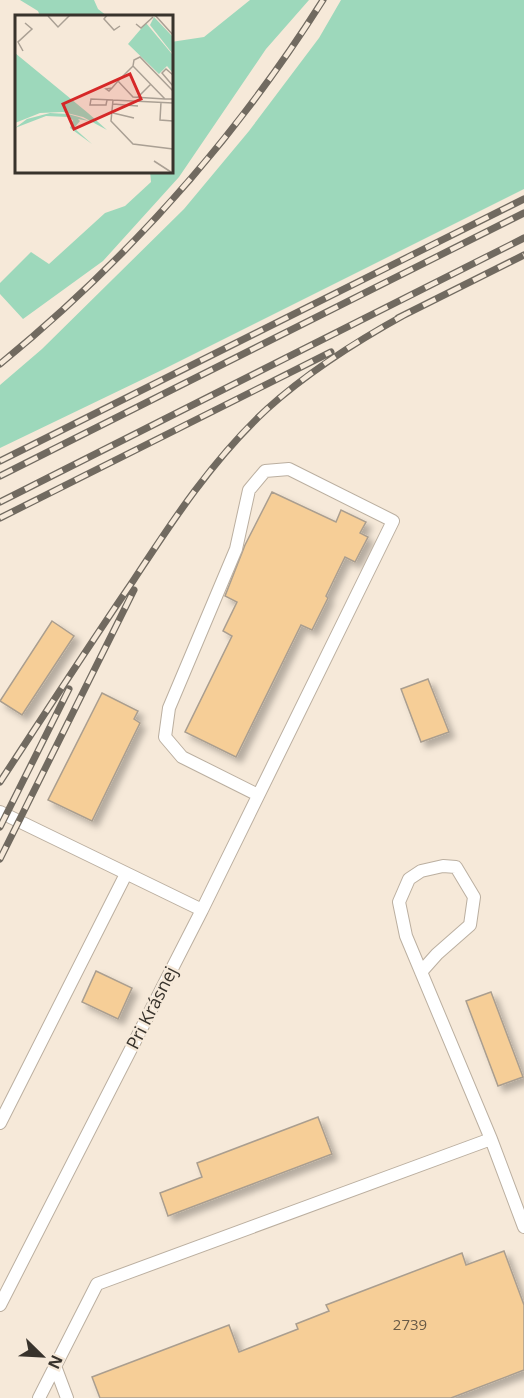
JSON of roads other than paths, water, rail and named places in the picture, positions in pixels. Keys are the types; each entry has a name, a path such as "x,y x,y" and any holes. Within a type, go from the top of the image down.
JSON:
{"lane":[{"name":"Pri Krásnej","path":"0,1305 202,910 393,521 289,468 265,471 249,490 236,549 169,708 165,737 182,757 258,795"},
{"path":"0,812 202,910"},
{"path":"421,972 437,954 470,925 474,897 456,867 442,866 422,871 410,879 399,902 406,936 421,972 491,1139 524,1227"},
{"path":"0,1123 126,874"},
{"path":"39,1398 97,1284 491,1139"},
{"path":"55,1366 67,1398"}],"railway":[{"path":"0,364 91,283 176,195 254,101 323,0"},
{"path":"0,461 524,199"},
{"path":"0,476 524,213"},
{"path":"0,502 524,238"},
{"path":"398,318 524,255"},
{"path":"0,782 163,535 229,448 267,409 317,369 406,314"},
{"path":"0,518 331,352"},
{"path":"0,859 134,590"},
{"path":"0,827 69,689"}]}
